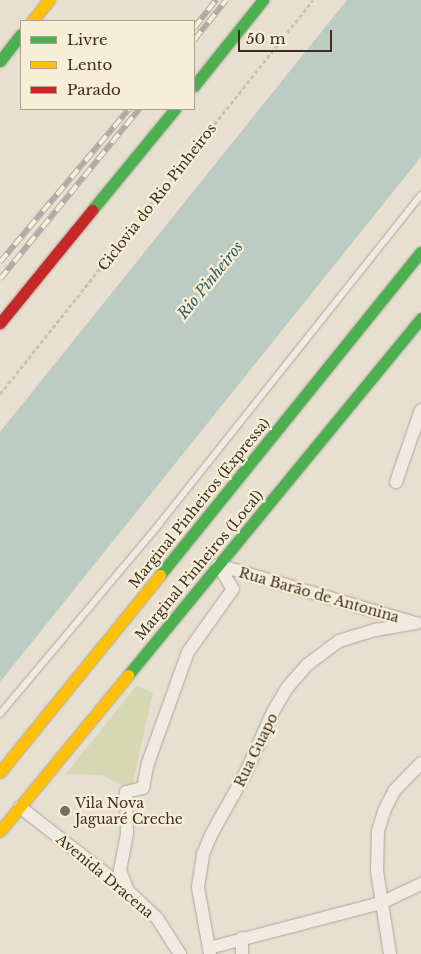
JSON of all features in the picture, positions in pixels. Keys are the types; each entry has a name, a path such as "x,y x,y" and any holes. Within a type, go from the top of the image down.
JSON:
{"highway":[{"path":"33,20 49,0"},
{"path":"195,85 263,0"},
{"path":"0,61 20,35"},
{"path":"0,323 174,110"},
{"name":"Marginal Pinheiros (Expressa)","path":"0,772 421,252"},
{"path":"356,332 421,270"},
{"name":"Marginal Pinheiros (Local)","path":"0,831 421,318"}],"street":[{"path":"396,482 421,410"},
{"name":"Rua Barão de Antonina","path":"218,565 418,624"},
{"path":"128,891 120,870 128,833 126,792 143,788 148,763 188,652 233,589 218,565"},
{"name":"Rua Guapo","path":"209,951 198,887 203,854 211,835 246,772 274,712 288,688 307,665 339,641 376,630 418,624"},
{"path":"390,954 381,903 377,846 384,811 394,791 421,763"},
{"name":"Avenida Dracena","path":"20,807 128,891 157,918 180,954"},
{"path":"209,951 242,938 381,903 421,884"},
{"path":"242,938 242,954"}],"lane":[{"path":"0,714 160,523 421,195"}],"path":[{"name":"Ciclovia do Rio Pinheiros","path":"0,394 313,0"}],"green space":[{"path":"137,685 153,693 131,790 102,775 66,774"}],"water":[{"name":"Rio Pinheiros","path":"347,0 421,0 421,157 0,682 0,432"}],"railway":[{"path":"195,27 216,0"},
{"path":"195,39 226,0"},
{"path":"0,262 128,110"},
{"path":"0,279 138,110"}],"traffic: fast":[{"path":"195,85 263,0"},
{"path":"0,61 20,35"},
{"path":"92,210 174,110"},
{"path":"160,575 421,252"},
{"path":"128,675 421,318"}],"traffic: slow":[{"path":"33,20 49,0"},
{"path":"0,772 160,575"},
{"path":"0,831 128,675"}],"traffic: jam":[{"path":"0,323 92,210"}],"place":[{"name":"Vila Nova Jaguaré Creche","path":"65,811"}]}
